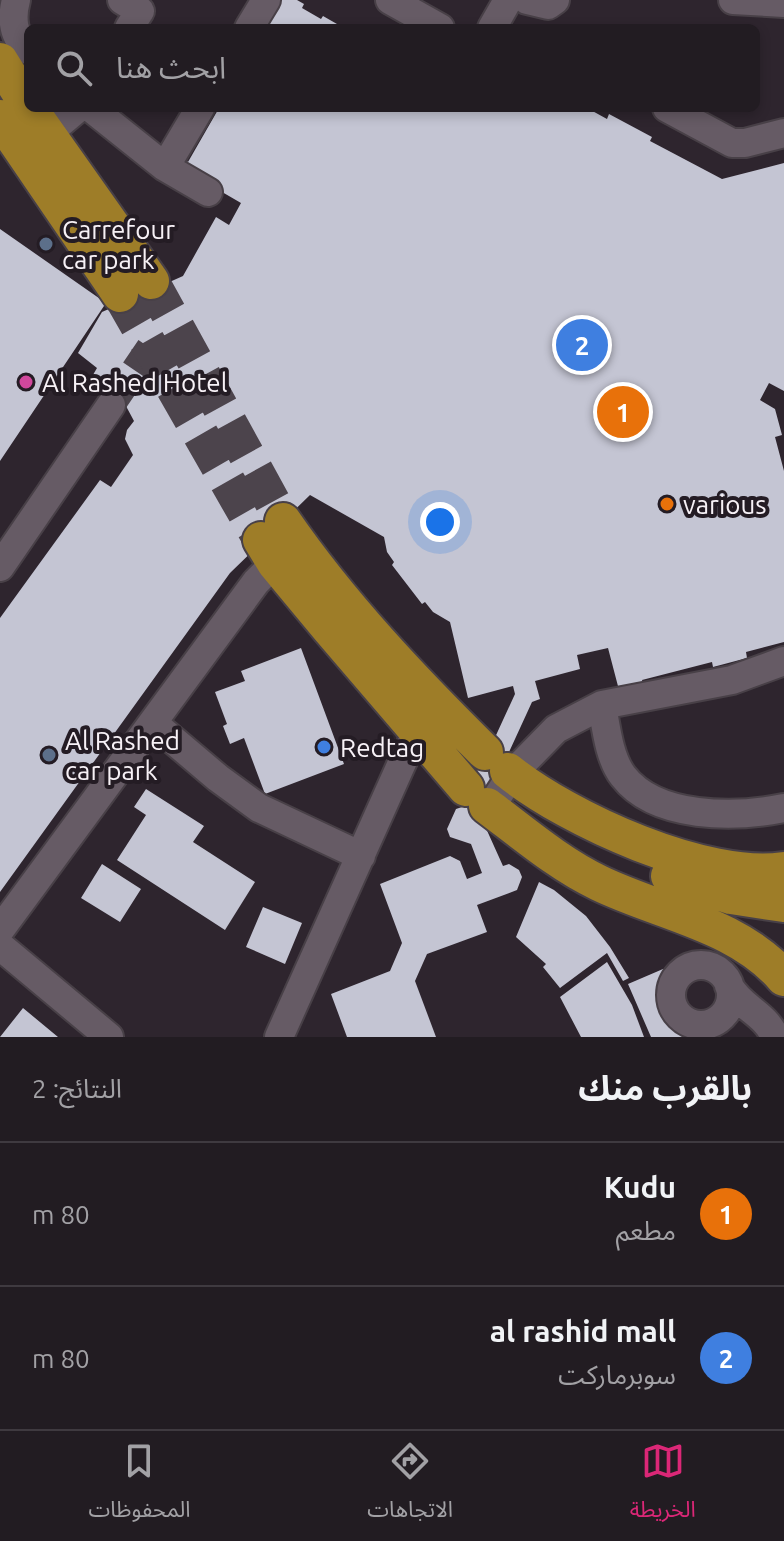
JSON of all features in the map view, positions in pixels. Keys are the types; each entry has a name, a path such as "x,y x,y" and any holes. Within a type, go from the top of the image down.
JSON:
{"main road":[{"path":"0,61 24,101"},
{"path":"0,118 136,288 34,117"},
{"path":"273,541 426,716 481,801 543,848 595,881 734,938 778,968"},
{"path":"426,716 560,806 636,842 743,872 784,870"},
{"path":"590,822 660,873 731,896 784,904"}],"street":[{"path":"16,0 14,28 24,46"},
{"path":"122,0 140,11 132,24"},
{"path":"251,24 266,0"},
{"path":"390,0 433,24"},
{"path":"494,24 508,0"},
{"path":"527,0 548,5 555,0"},
{"path":"733,0 784,3"},
{"path":"34,117 58,112"},
{"path":"96,112 165,167 208,192"},
{"path":"165,167 198,112"},
{"path":"674,112 732,143 745,143 784,133"},
{"path":"0,567 111,405"},
{"path":"0,930 256,582 273,541"},
{"path":"481,801 502,766 556,729 602,705 732,680 784,661"},
{"path":"602,705 608,738 620,774 639,793 674,807 714,814 758,813 784,808"},
{"path":"279,1037 426,716"},
{"path":"153,723 259,808 361,856"},
{"path":"0,946 109,1037"},
{"path":"729,986 731,995 725,1013 710,1024 710,1031 690,1023 675,1010 672,990 681,973 699,965 718,970 741,1003 767,1022 775,1037"}],"building":[{"path":"277,0 297,0 304,4 302,8 337,24 268,24 278,8 274,6"},
{"path":"217,112 594,112 607,119 609,114 652,137 650,141 722,179 784,163 784,391 769,383 760,400 775,409 782,435 775,437 784,471 784,642 746,652 747,658 713,667 712,662 642,680 643,684 619,690 608,648 577,655 580,669 535,681 540,699 532,702 480,815 503,866 509,864 519,870 522,877 517,890 477,905 487,932 427,954 415,981 436,1037 347,1037 331,994 390,971 402,943 380,884 450,856 460,861 467,879 482,873 471,844 450,837 447,829 456,809 465,806 475,784 471,775 477,759 486,757 515,694 513,686 468,698 450,622 433,612 425,602 422,604 392,565 394,562 387,552 384,537 310,495 230,573 0,892 0,618 100,480 111,487 133,455 125,439 134,421 112,380 98,383 90,380 97,368 78,353 102,312 183,276 216,217 229,225 241,203 179,167 184,159 188,162"},
{"name":"Al Rashed Hotel","path":"0,229 106,303 0,461"},
{"path":"301,648 344,764 265,794 244,738 230,744 223,726 227,724 215,692 245,681 241,671"},
{"path":"146,789 204,826 193,842 255,882 225,930 117,860 146,815 134,807"},
{"path":"102,864 141,889 120,922 81,898"},
{"path":"539,882 586,916 629,978 623,981 607,953 560,988 543,967 546,964 516,937"},
{"path":"263,907 302,923 285,964 246,947"},
{"path":"607,962 632,1005 644,1037 581,1037 560,997"},
{"path":"663,969 688,1037 651,1037 628,984"},
{"path":"23,1008 58,1037 0,1037"}],"tunnel":[{"path":"151,281 283,521"},
{"path":"120,294 261,540"},
{"path":"111,405 150,348"}],"place":[{"name":"Carrefour car park","path":"46,244"},
{"name":"al rashid mall","path":"582,345"},
{"name":"Al Rashed Hotel","path":"26,382"},
{"name":"Kudu","path":"623,412"},
{"name":"various","path":"667,504"},
{"name":"Redtag","path":"324,747"},
{"name":"Al Rashed car park","path":"49,755"}]}
